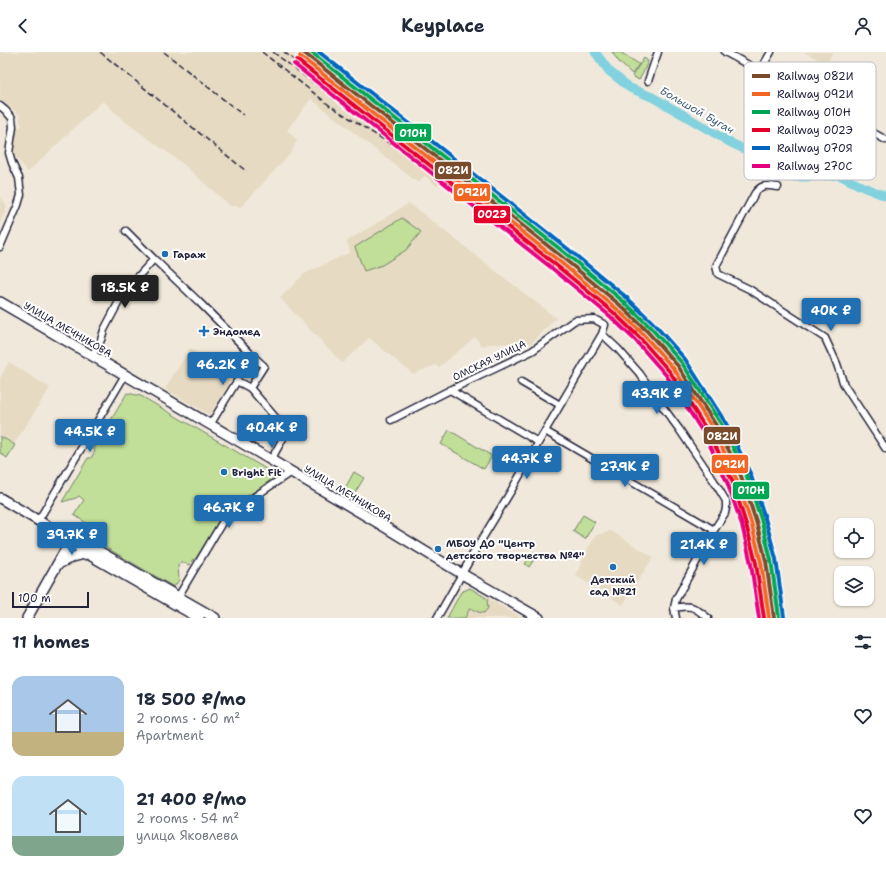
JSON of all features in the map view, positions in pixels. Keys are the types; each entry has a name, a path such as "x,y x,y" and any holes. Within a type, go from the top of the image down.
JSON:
{"street":[{"path":"648,81 658,52"},
{"path":"726,52 744,62"},
{"path":"765,62 771,52"},
{"path":"0,106 12,118 9,153 19,178 21,195 0,247"},
{"path":"876,135 886,140"},
{"path":"778,187 764,186 755,193 716,266 718,274 749,289 825,338 837,364 844,385 886,449"},
{"path":"126,231 254,358 264,366 250,388"},
{"path":"92,356 124,292 154,259"},
{"name":"УЛИЦА МЕЧНИКОВА","path":"0,302 538,618"},
{"name":"ОМСКАЯ УЛИЦА","path":"391,420 532,351 575,320 594,319 605,326 602,334"},
{"path":"437,618 469,560 511,491 538,442 602,334 618,349 640,374 679,428 726,501 724,513 676,599 675,613"},
{"path":"38,521 76,459 124,375"},
{"path":"210,425 237,381 250,388 288,431 271,460"},
{"path":"521,382 560,406"},
{"path":"450,390 538,442"},
{"path":"545,431 714,530"},
{"path":"176,600 226,516 291,472"},
{"path":"0,498 70,540 88,554 176,600 215,618"},
{"path":"70,540 84,542 176,600 199,618"},
{"path":"27,618 70,540"},
{"path":"56,566 78,554 88,554"},
{"path":"675,613 686,605 696,608 708,618"},
{"path":"675,613 681,618"}],"shaded area":[{"path":"0,52 288,52 445,176 437,186 425,176 418,183 311,99 287,130 297,140 291,153 241,207 230,206 183,164 124,121 103,101 28,172 13,153 15,131 22,125 20,122 20,115 0,100"},
{"path":"804,52 833,52 827,62 822,62"},
{"path":"0,196 7,206 0,223"},
{"path":"409,203 556,318 532,343 490,344 482,346 475,337 438,368 436,365 413,374 369,338 342,363 280,298 304,274 350,252 347,241"},
{"path":"190,348 231,381 210,415 165,389"},
{"path":"9,362 50,388 14,444 0,435 0,378"},
{"name":"Детский сад №21","path":"611,531 653,557 623,605 576,576 588,548 596,535"},
{"path":"470,588 522,618 447,618 461,592"}],"green space":[{"path":"612,52 620,52 639,64 632,74 619,62"},
{"path":"644,58 648,61 639,80 632,76"},
{"path":"402,218 421,232 406,250 382,265 364,271 355,247"},
{"path":"127,393 141,396 273,473 274,478 225,512 195,560 193,559 189,565 182,562 178,565 179,580 174,587 100,544 91,526 74,515 84,500 79,496 62,502 88,458 91,458 95,451 94,449"},
{"path":"449,430 492,456 484,469 441,444"},
{"path":"0,436 15,445 7,458 0,453"},
{"path":"354,472 364,478 353,496 344,490"},
{"path":"583,515 595,522 585,539 573,531"},
{"path":"533,552 537,555 529,567 525,564"},
{"path":"470,588 488,599 488,608 484,613 470,608 465,618 447,618 461,592"}],"waterway":[{"name":"Большой Бугач","path":"595,52 609,71 630,88 652,97 744,149"},
{"name":"Большой Бугач","path":"849,180 886,196"}],"railway":[{"path":"100,52 246,171"},
{"path":"164,52 243,115"},
{"path":"262,52 329,105 398,149"},
{"path":"273,52 337,101"},
{"path":"284,52 584,289 621,320 660,361 684,393 703,423 739,496 754,545 767,618"}],"rail line":[{"name":"082И","path":"303,52 562,257 620,305 646,330 678,366 719,430 741,476 756,521 766,561 774,618"},
{"name":"010Н","path":"311,52 565,253 623,301 650,327 682,363 723,427 746,474 761,519 771,560 779,617"},
{"name":"070Я","path":"319,52 568,249 626,297 653,323 685,359 727,425 750,473 765,518 776,559 784,617"},
{"name":"092И","path":"300,56 559,261 617,309 642,333 674,369 715,432 736,478 751,522 761,562 769,618"},
{"name":"002Э","path":"297,60 556,265 613,312 639,337 670,372 710,435 732,480 746,524 756,563 764,618"},
{"name":"270С","path":"294,64 553,269 610,316 635,340 666,375 706,437 727,482 742,525 751,564 759,618"}],"place":[{"name":"Гараж","path":"165,254"},
{"name":"Эндомед","path":"204,331"},
{"name":"Bright Fit","path":"224,472"},
{"name":"МБОУ ДО \"Центр детского творчества №4\"","path":"438,549"},
{"name":"Детский сад №21","path":"613,567"}]}
